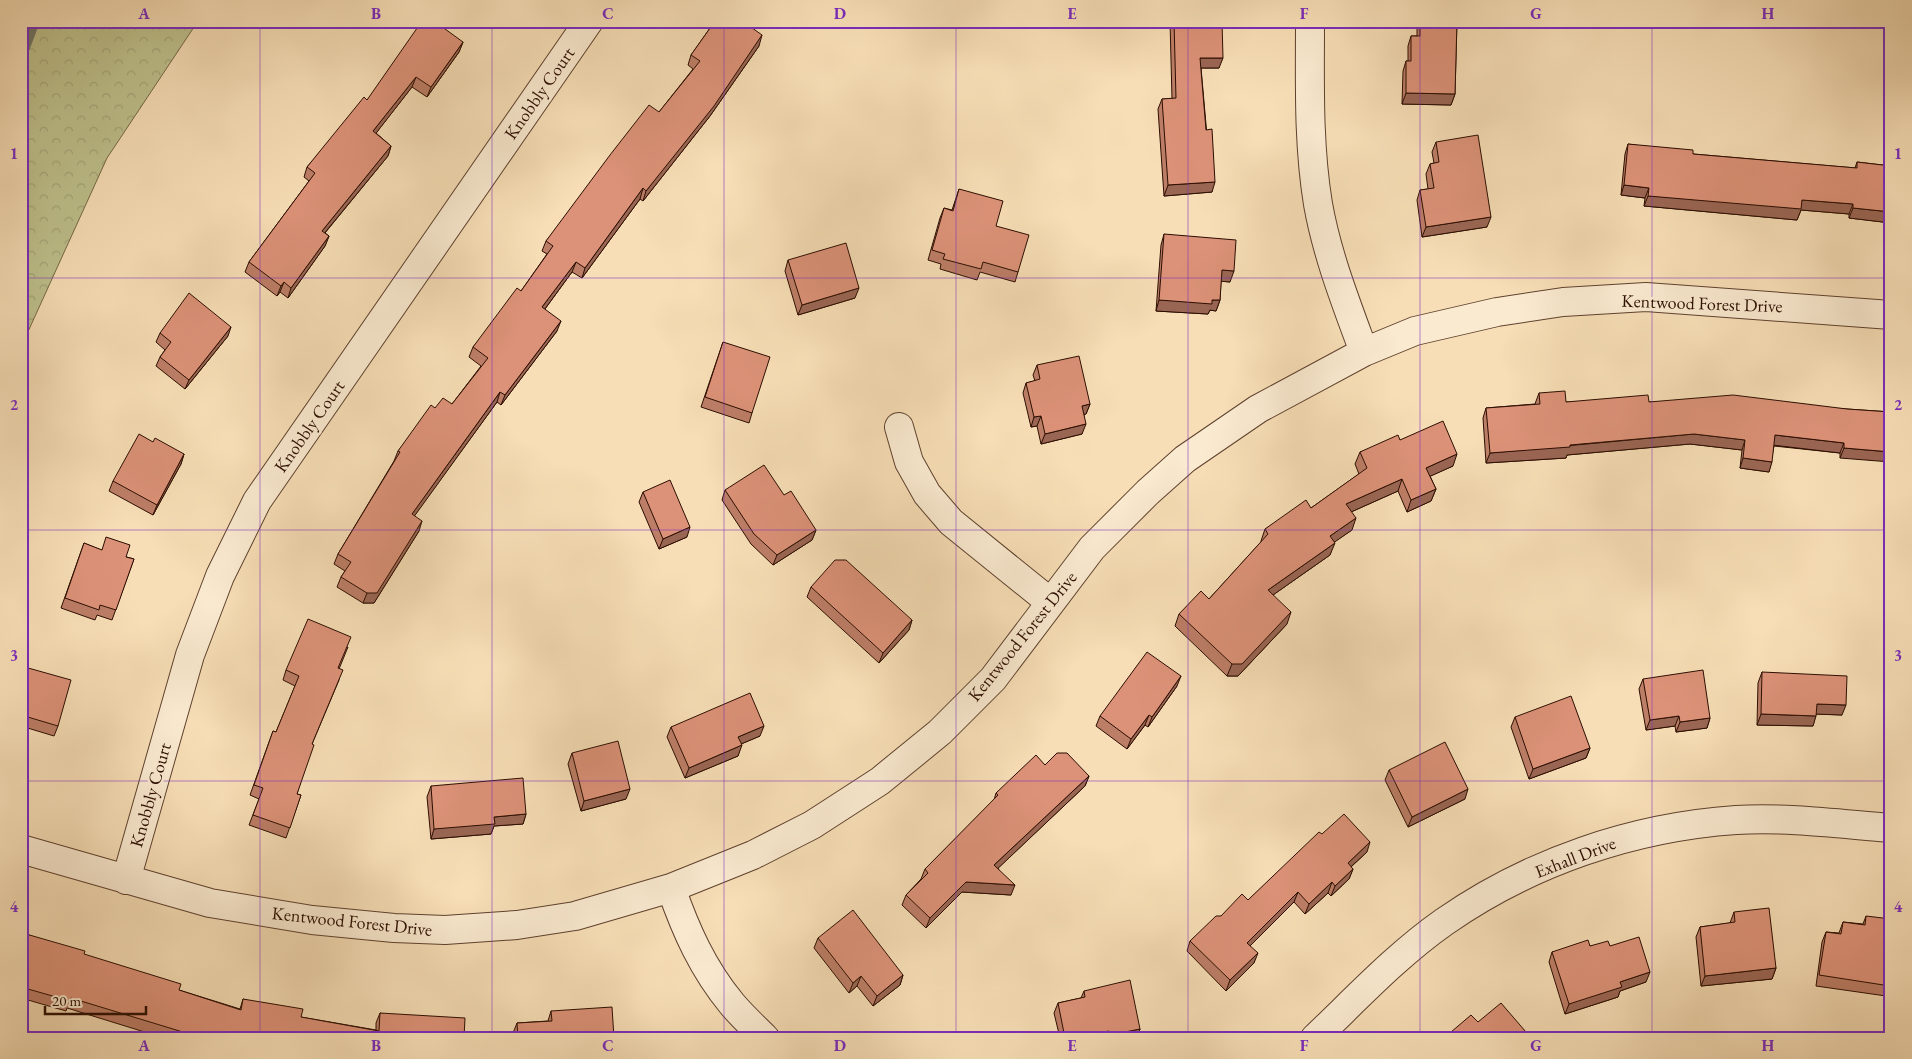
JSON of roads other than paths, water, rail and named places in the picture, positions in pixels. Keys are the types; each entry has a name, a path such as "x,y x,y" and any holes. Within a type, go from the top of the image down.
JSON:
{"street":[{"name":"Knobbly Court","path":"126,880 190,655 220,576 257,501 589,21"},
{"path":"1310,21 1310,135 1318,204 1334,271 1364,352"},
{"name":"Kentwood Forest Drive","path":"21,849 210,903 312,920 394,928 444,930 517,925 570,917 671,888 753,855 812,825 880,781 940,732 993,679 1026,638 1050,602 1092,548 1148,492 1186,459 1258,409 1364,352 1415,331 1497,312 1563,302 1646,297 1891,315"},
{"path":"899,427 909,462 927,494 951,522 1050,602"},
{"name":"Exhall Drive","path":"1315,1038 1392,964 1444,922 1502,886 1564,858 1614,840 1668,828 1736,820 1792,820 1891,828"},
{"path":"671,888 684,927 708,972 733,1006 765,1038"}],"waterway":[{"path":"21,58 35,21"}]}
